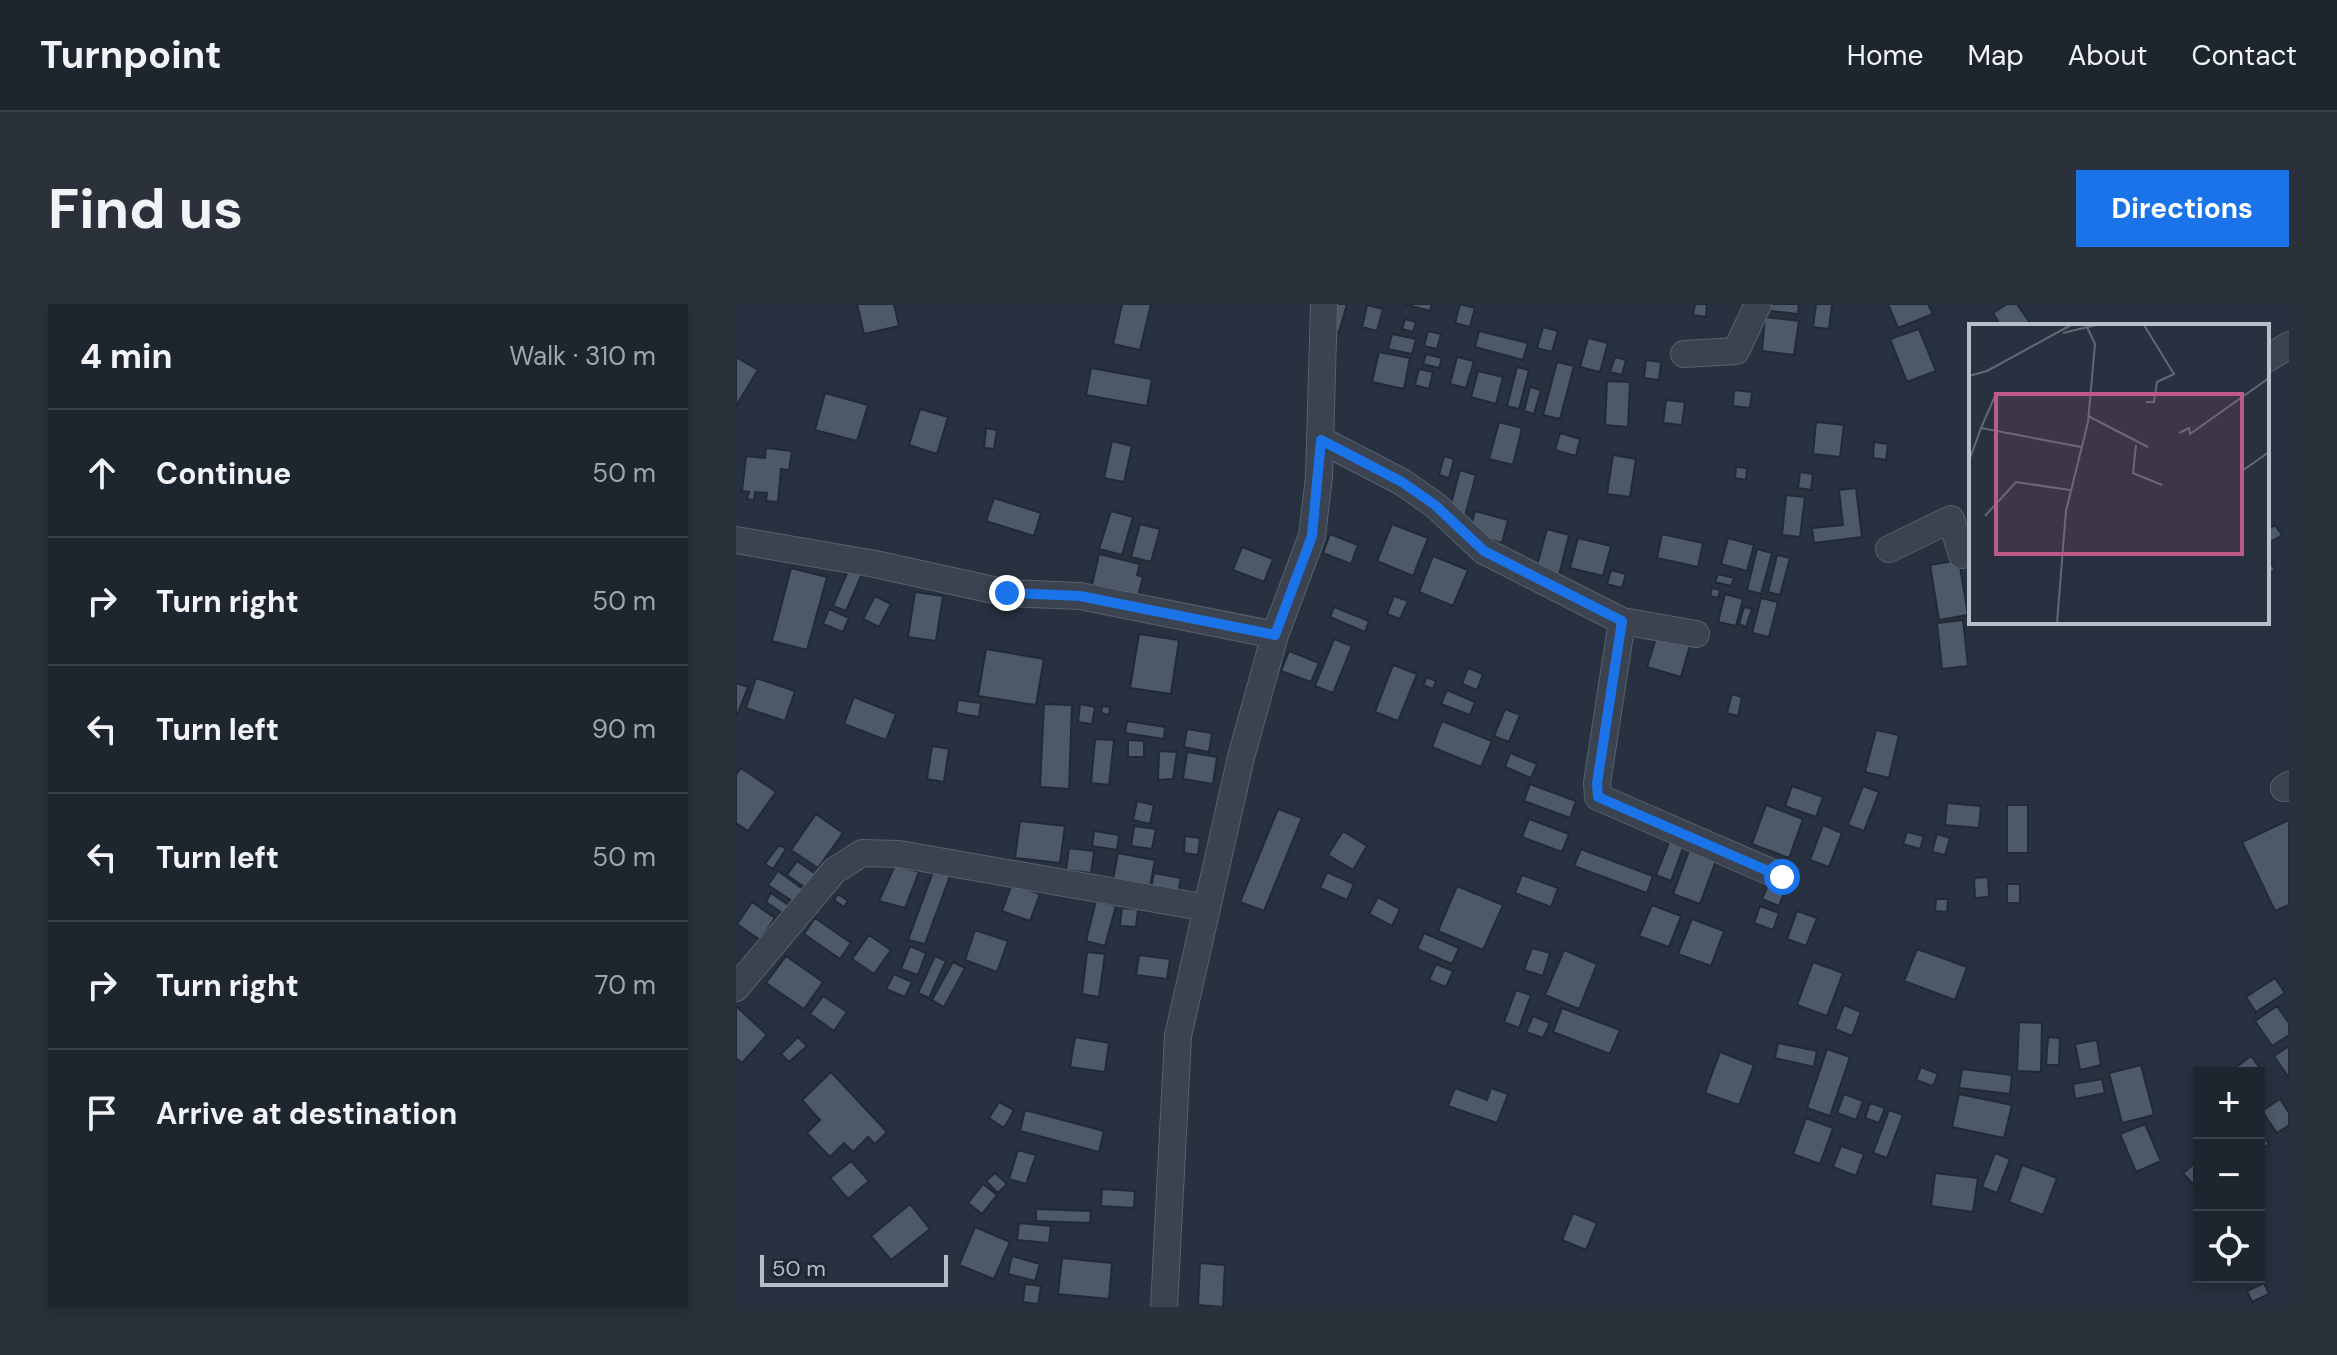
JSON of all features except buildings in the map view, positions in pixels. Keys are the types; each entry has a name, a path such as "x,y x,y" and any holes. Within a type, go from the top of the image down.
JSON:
{"street":[{"path":"1164,1307 1178,1036 1241,757 1275,635 1312,536 1321,440 1324,304"},
{"path":"1684,354 1736,351 1758,304"},
{"path":"2269,358 2289,345"},
{"path":"1321,440 1402,482 1435,505 1484,551 1622,621 1696,634"},
{"path":"1889,549 1951,519 1962,555 1969,547"},
{"path":"736,540 875,564 1007,593 1080,596 1275,635"},
{"path":"1622,621 1597,783 1598,797 1782,877"},
{"path":"736,988 834,871 862,853 899,854 1207,908"}],"route":[{"path":"1007,593 1080,596 1275,635 1312,536 1321,440 1402,482 1435,505 1484,551 1622,621 1597,783 1598,797 1782,877"}]}
